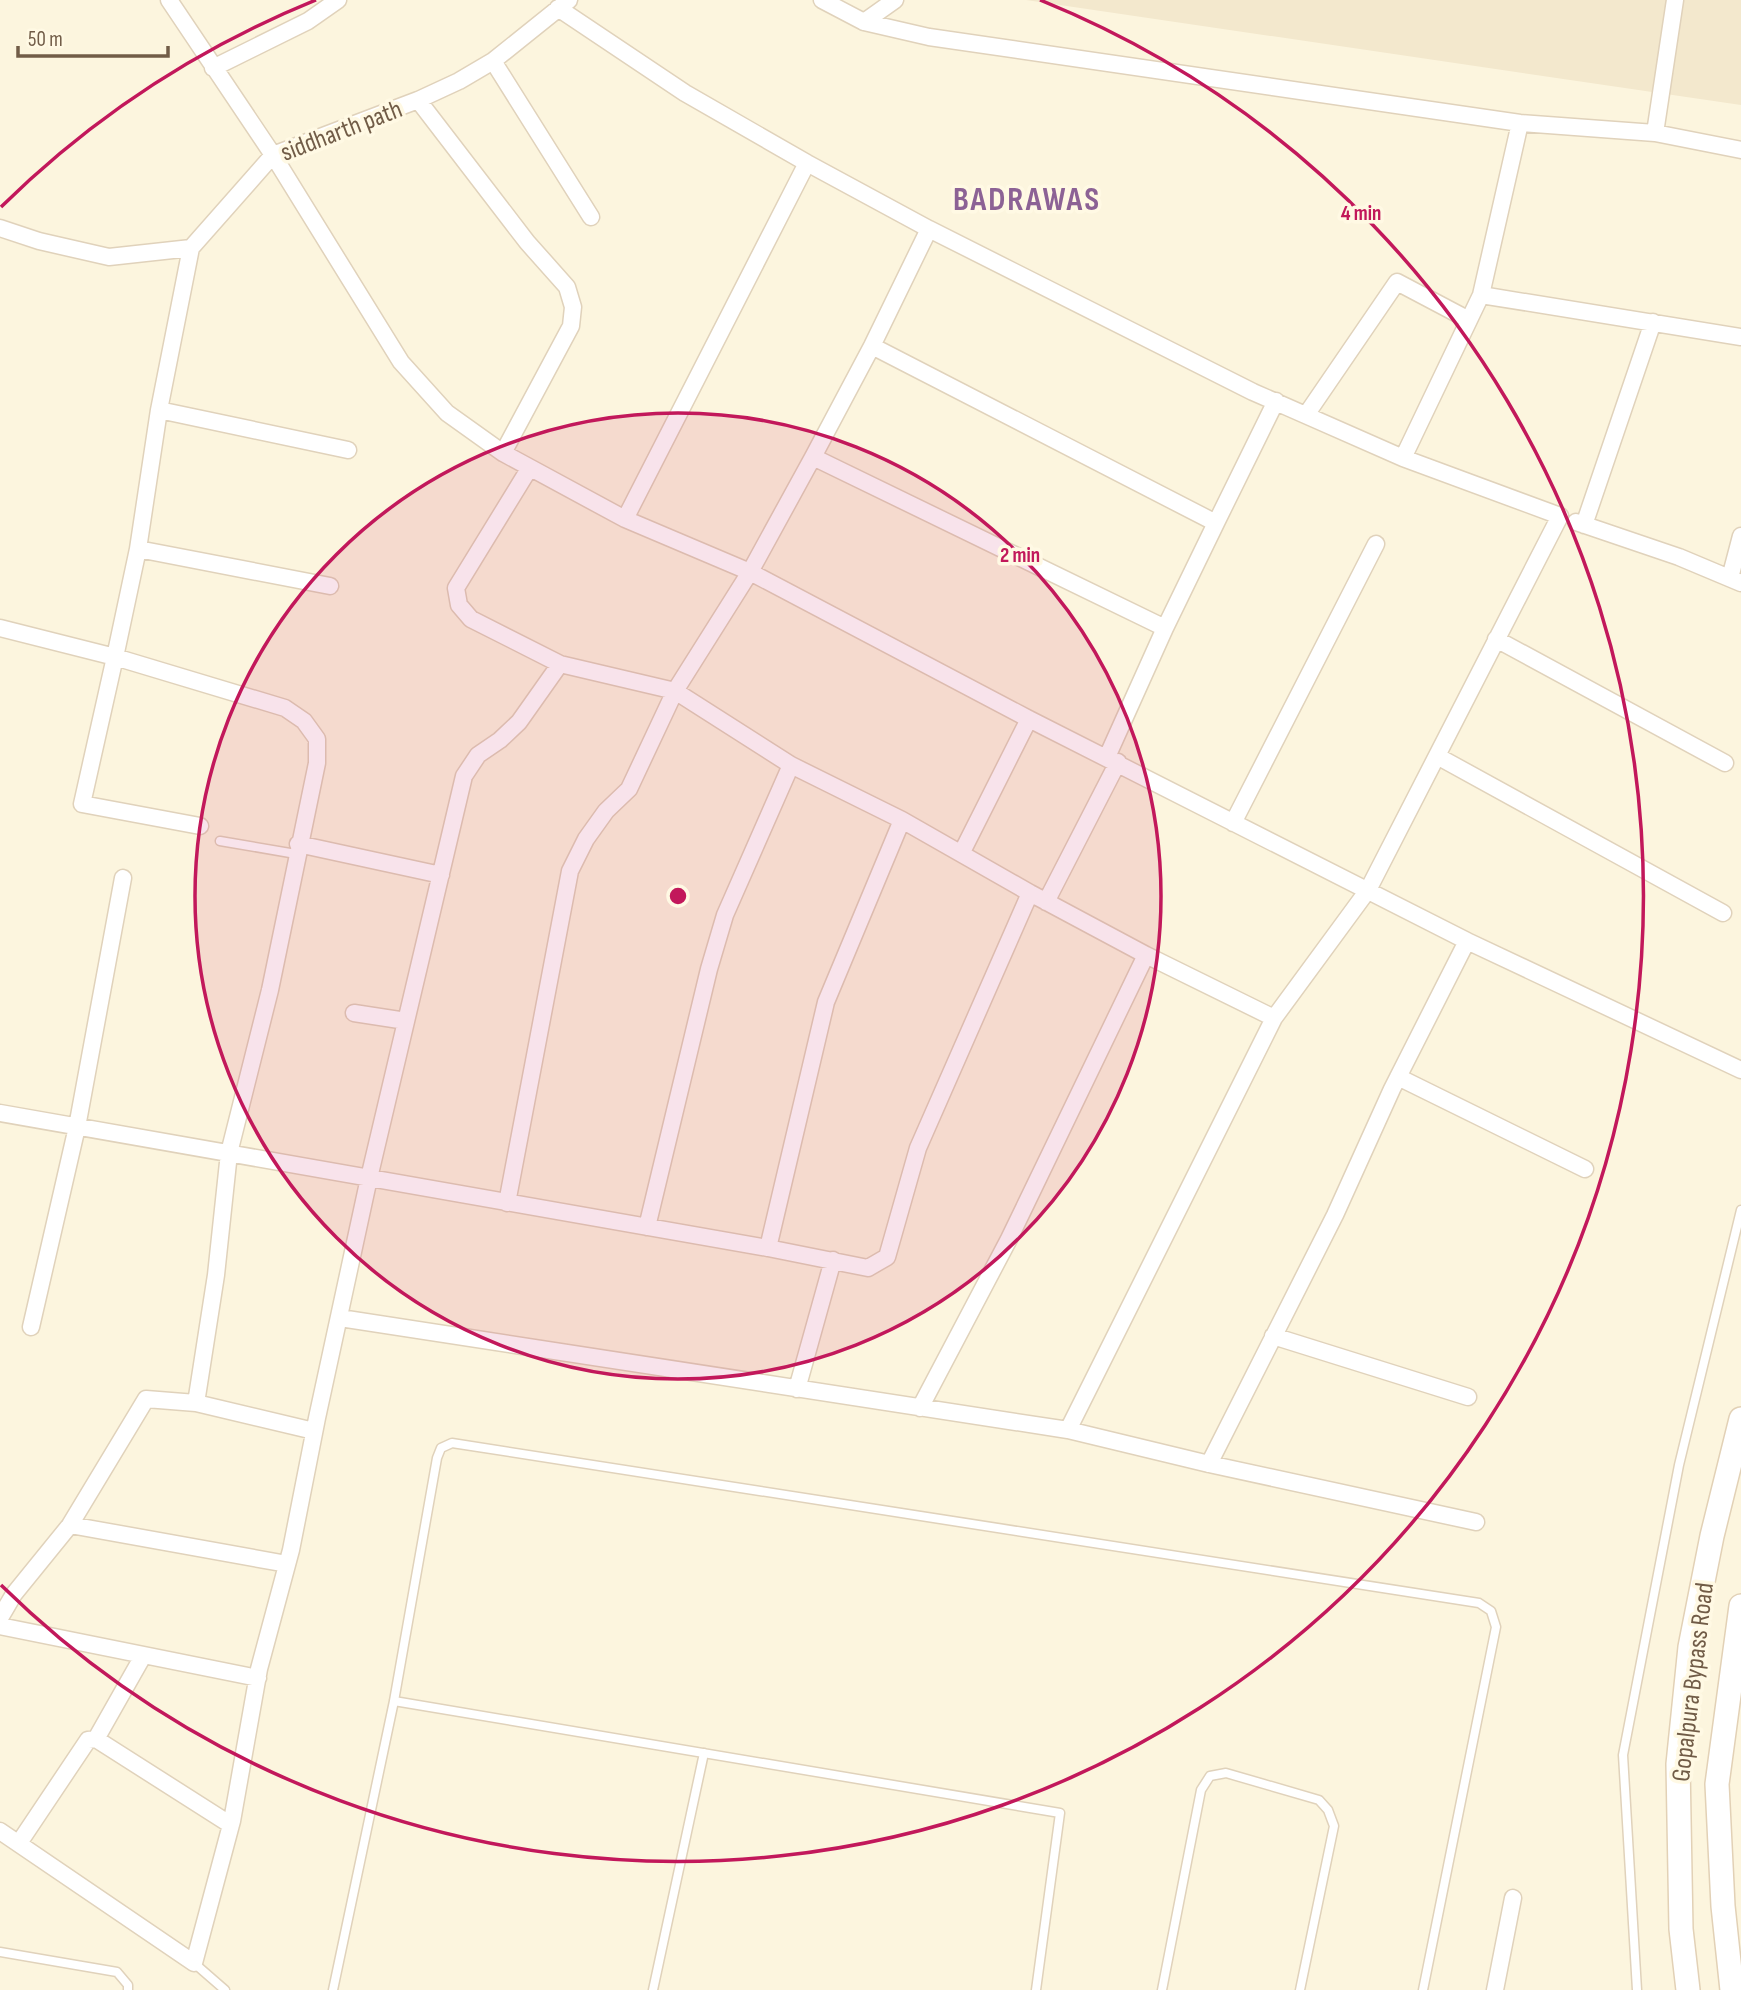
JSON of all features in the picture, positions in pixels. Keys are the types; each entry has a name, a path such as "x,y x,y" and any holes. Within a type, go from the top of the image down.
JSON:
{"street":[{"path":"169,0 272,155 401,362 447,413 503,453 625,519 750,572 1029,719 1466,941 1741,1070"},
{"path":"213,68 307,20 338,0"},
{"path":"822,0 864,22 929,37 1520,122 1654,133 1741,150"},
{"path":"864,22 895,0"},
{"path":"1654,133 1675,0"},
{"path":"564,4 685,93 807,163 929,229 1253,392 1403,458 1736,580 1740,541"},
{"name":"siddharth path","path":"191,248 272,155 459,82 494,61 564,4"},
{"path":"494,61 592,217"},
{"path":"418,100 527,242 568,287 573,307 571,326 503,453"},
{"path":"1403,458 1481,295 1520,122"},
{"path":"625,519 807,163"},
{"path":"0,228 39,241 109,257 191,248 159,410 138,549 82,804 200,826"},
{"path":"507,1203 570,872 586,839 606,811 629,789 675,691 750,572 872,346 929,229"},
{"path":"1306,415 1397,282 1469,320"},
{"path":"1481,295 1741,337"},
{"path":"1584,524 1653,322"},
{"path":"872,346 1216,523"},
{"path":"1046,902 1112,760 1165,628 1276,401"},
{"path":"159,410 348,450"},
{"path":"813,457 1165,628"},
{"path":"529,469 456,588 459,605 471,619 560,664 675,691 790,765 902,820 1146,955 1274,1018"},
{"path":"1068,1430 1274,1018 1368,890 1560,516"},
{"path":"1233,823 1377,544"},
{"path":"138,549 330,586"},
{"path":"0,628 115,657 285,708 304,721 317,740 317,762 270,990 229,1153 216,1275 196,1403"},
{"path":"1496,639 1726,763"},
{"path":"0,1831 194,1963 231,1825 258,1678 287,1564 369,1178 464,776 478,755 500,740 519,722 560,664"},
{"path":"961,852 1029,719"},
{"path":"1437,757 1723,913"},
{"path":"647,1227 709,968 725,915 790,765"},
{"path":"768,1248 826,1002 902,820"},
{"path":"297,849 441,875"},
{"path":"31,1327 77,1127 123,878"},
{"path":"0,1113 768,1248 868,1268 887,1257 918,1148 1030,893"},
{"path":"1209,1465 1335,1215 1398,1077 1466,941"},
{"path":"920,1408 1009,1238 1146,955"},
{"path":"354,1013 406,1021"},
{"path":"1398,1077 1585,1169"},
{"path":"797,1389 833,1260"},
{"path":"340,1318 1068,1430 1209,1465 1476,1522"},
{"path":"1273,1336 1468,1397"},
{"path":"0,1618 15,1594 70,1525 146,1399 196,1403 314,1431"},
{"name":"Gopalpura Bypass Road","path":"1688,1990 1681,1929 1678,1764 1690,1647 1712,1536 1741,1419"},
{"path":"70,1525 287,1564"},
{"path":"0,1586 15,1594"},
{"name":"Gopalpura Bypass Road","path":"1732,1990 1735,1969 1723,1906 1717,1784 1738,1648 1741,1606"},
{"path":"0,1626 258,1678"},
{"path":"96,1740 143,1656"},
{"path":"19,1843 88,1740 96,1740 231,1825"},
{"path":"1495,1990 1513,1898"}],"lane":[{"path":"220,841 297,849"},
{"path":"1637,1990 1623,1755 1679,1465 1741,1210"},
{"path":"333,1990 394,1701 437,1458 441,1448 452,1443 1479,1603 1492,1611 1496,1627 1423,1990"},
{"path":"394,1701 1060,1813 1036,1990"},
{"path":"653,1990 704,1752"},
{"path":"1163,1990 1201,1790 1210,1776 1226,1773 1319,1800 1328,1810 1334,1826 1300,1990"},
{"path":"0,1952 117,1972 128,1985 128,1990"},
{"path":"194,1963 225,1990"}],"shaded area":[{"path":"1026,0 1741,0 1741,105"}],"district":[{"name":"BADRAWAS","path":"1027,198"}]}
